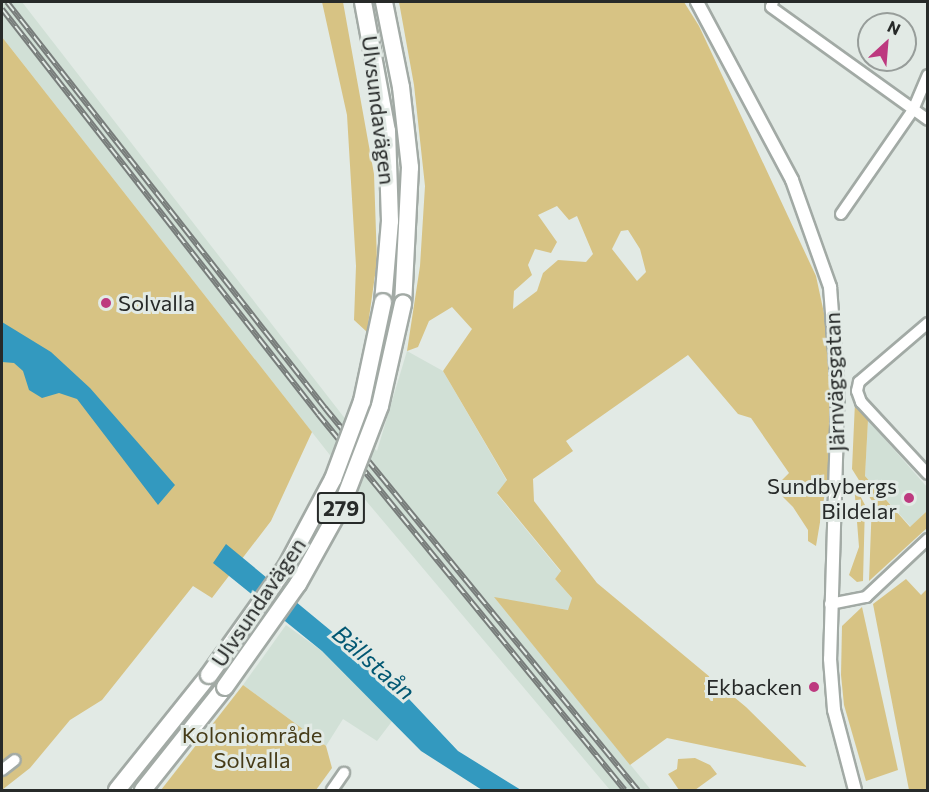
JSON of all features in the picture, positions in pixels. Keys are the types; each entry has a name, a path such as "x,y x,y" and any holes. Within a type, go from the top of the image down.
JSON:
{"main road":[{"name":"Ulvsundavägen","path":"117,790 209,675 286,567 333,478 362,401 383,302 390,180 387,131 370,29 363,2"},
{"name":"Ulvsundavägen","path":"143,790 225,687 298,584 342,505 381,406 403,304 410,167 391,30 384,2"}],"street":[{"name":"Järnvägsgatan","path":"697,2 792,180 830,287 838,392 830,604 834,710 855,790"},
{"path":"772,4 927,120"},
{"path":"841,214 913,110 927,75"},
{"path":"927,323 859,382 857,391 861,402 927,474"},
{"path":"830,604 866,597 927,539"},
{"path":"2,770 15,760"},
{"path":"332,790 344,773"}],"shaded area":[{"path":"2,2 22,2 343,416 377,451 407,351 443,371 507,481 497,494 561,572 555,579 572,598 569,610 495,598 651,790 610,790 362,496 2,37"},
{"path":"868,420 927,487 927,511 911,527 865,476"},
{"path":"286,625 322,651 393,720 377,741 343,719 326,746 243,685"}],"green space":[{"path":"322,2 343,2 374,174 377,261 367,332 354,320 356,266 347,115"},
{"path":"399,2 684,2 699,26 816,276 828,332 832,424 830,463 816,546 808,541 808,530 793,507 774,488 789,473 751,418 738,414 688,355 566,441 573,451 533,479 534,501 597,583 746,707 807,767 667,738 630,765 494,597 568,610 572,598 555,579 561,571 497,493 507,480 443,371 472,329 452,307 429,321 418,347 407,351 420,266 425,186 414,85","holes":["557,206 569,220 577,216 593,254 586,262 558,260 543,273 537,291 513,309 514,291 532,275 528,265 535,249 551,253 557,242 538,215","628,230 640,249 646,272 637,281 612,249 621,231"]},
{"name":"Solvalla","path":"2,37 312,432 271,521 212,598 193,586 102,700 70,720 30,768 2,790"},
{"path":"855,402 868,420 865,476 910,527 927,511 927,528 869,581 872,501 852,469"},
{"path":"854,484 865,505 863,581 857,582 849,575 859,547"},
{"path":"906,579 921,595 927,589 927,790 909,790 873,604"},
{"path":"862,607 898,770 866,781 844,705 841,675 842,626"},
{"name":"Koloniområde Solvalla","path":"243,685 326,746 332,768 316,790 161,790"},
{"path":"695,758 710,765 717,774 695,790 679,790 668,774 677,769 678,759"}],"water":[{"path":"2,322 51,352 90,388 175,485 158,505 77,399 59,393 42,398 29,390 23,371 14,363 2,362"},
{"path":"226,544 393,682 458,751 521,790 482,790 421,751 322,651 213,563"}],"railway":[{"path":"7,2 325,408 638,790"},
{"path":"2,9 318,414 625,790"}],"place":[{"name":"Solvalla","path":"106,303"},
{"name":"Sundbybergs Bildelar","path":"909,498"},
{"name":"Ekbacken","path":"814,687"}],"water label":[{"name":"Bällstaån","path":"374,662"}]}
